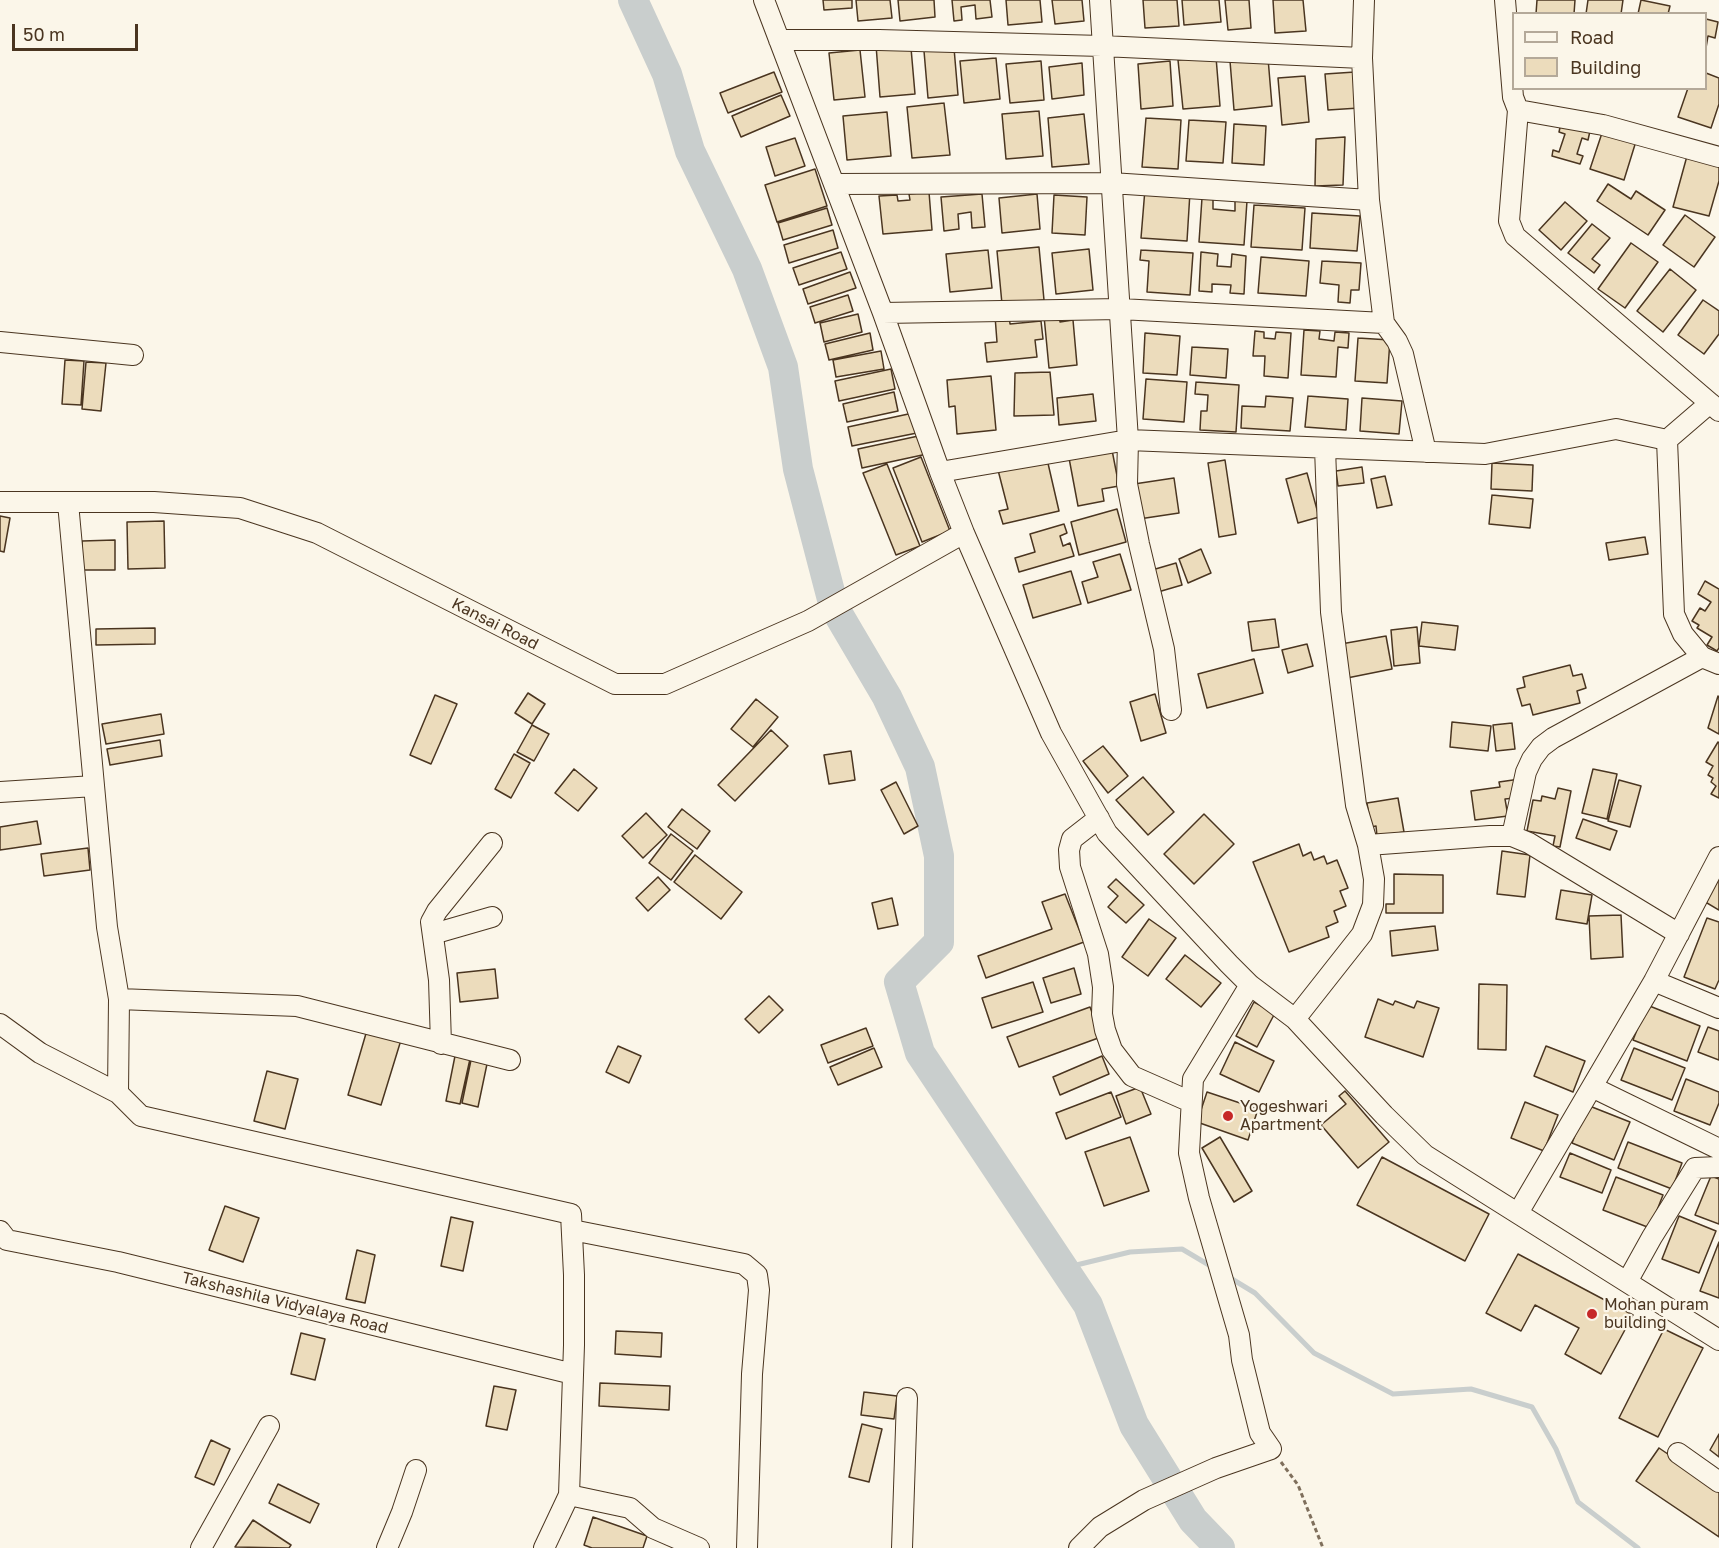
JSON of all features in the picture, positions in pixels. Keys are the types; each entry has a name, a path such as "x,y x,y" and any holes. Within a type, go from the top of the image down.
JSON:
{"street":[{"path":"764,0 964,532 1051,734 1107,833 1250,985 1295,1019 1384,1115 1425,1155 1719,1341"},
{"path":"1100,0 1128,440 1128,484 1139,544 1164,649 1171,710"},
{"path":"1364,0 1362,58 1369,200 1384,323 1397,341 1402,354 1426,452"},
{"path":"1505,0 1512,85"},
{"path":"779,40 879,39 1362,58"},
{"path":"940,472 1128,440 1485,454 1616,429 1666,440 1715,407 1515,236 1509,220 1518,110 1512,90"},
{"path":"1518,110 1603,124 1719,157"},
{"path":"835,184 1111,183 1369,200"},
{"path":"883,313 1120,309 1384,323"},
{"path":"0,342 134,355"},
{"path":"1512,836 1526,772 1541,747 1553,738 1711,661 1683,634 1674,614 1666,440"},
{"path":"1295,1019 1362,934 1373,905 1374,879 1368,845 1356,804 1331,612 1325,448"},
{"name":"Kansai Road","path":"0,502 154,502 240,508 316,533 615,684 665,684 808,621 964,532"},
{"path":"68,503 107,927 119,999 118,1093"},
{"path":"0,792 94,786"},
{"path":"1099,818 1072,839 1069,850 1070,867 1098,954 1103,987 1102,1014 1105,1030 1113,1050 1132,1076 1191,1102"},
{"path":"1368,845 1512,836 1529,843 1679,934"},
{"path":"441,1044 439,980 431,922 437,910 492,843"},
{"path":"1518,1213 1654,981 1719,857"},
{"path":"433,934 492,918"},
{"path":"1654,981 1719,1008"},
{"path":"1079,1548 1100,1527 1144,1500 1216,1468 1271,1449 1260,1433 1242,1360 1239,1335 1189,1153 1193,1079 1250,985"},
{"path":"119,999 297,1005 510,1060"},
{"path":"0,1024 40,1053 118,1093 141,1116 571,1214 574,1275 569,1495 544,1548"},
{"path":"1592,1087 1719,1149"},
{"path":"1627,1282 1695,1168 1719,1167"},
{"path":"572,1230 744,1264 757,1275 759,1290 752,1374 747,1548"},
{"name":"Takshashila Vidyalaya Road","path":"0,1231 7,1240 118,1262 573,1374"},
{"path":"902,1548 907,1398"},
{"path":"201,1548 269,1426"},
{"path":"1678,1452 1719,1482"},
{"path":"387,1548 416,1470"},
{"path":"569,1495 630,1508 653,1528 699,1548"}],"path":[{"path":"1271,1449 1298,1485 1323,1548"}],"building":[{"path":"823,0 852,0 852,8 824,10"},
{"path":"856,0 890,0 892,18 858,21"},
{"path":"898,0 934,0 935,17 900,21"},
{"path":"952,0 990,0 992,17 976,19 975,5 961,7 962,20 954,21"},
{"path":"1006,0 1040,0 1042,22 1008,25"},
{"path":"1052,0 1082,0 1084,21 1055,24"},
{"path":"1143,0 1177,0 1179,26 1145,28"},
{"path":"1182,0 1219,0 1221,22 1184,25"},
{"path":"1225,0 1249,0 1251,28 1228,30"},
{"path":"1273,0 1303,0 1306,31 1275,33"},
{"path":"1537,0 1575,0 1574,12 1536,12"},
{"path":"1588,0 1623,0 1621,12 1586,12"},
{"path":"1641,0 1670,6 1668,12 1638,12"},
{"path":"1707,19 1718,22 1715,38 1708,36 1707,42"},
{"path":"876,45 911,48 915,94 880,97"},
{"path":"954,48 958,95 928,98 924,51"},
{"path":"860,50 865,97 834,100 829,53"},
{"path":"1216,57 1220,106 1183,109 1178,60"},
{"path":"996,58 1000,99 964,103 960,61"},
{"path":"1268,58 1272,106 1234,110 1230,61"},
{"path":"1041,61 1044,100 1010,103 1006,64"},
{"path":"1170,61 1173,106 1141,109 1138,64"},
{"path":"1082,63 1084,95 1052,99 1049,67"},
{"path":"774,72 782,92 728,113 720,93"},
{"path":"1355,72 1359,108 1328,110 1325,74"},
{"path":"1707,73 1719,78 1719,104 1711,128 1678,117 1687,90 1707,90"},
{"path":"1305,76 1309,122 1282,125 1278,78"},
{"path":"781,95 790,116 741,137 732,116"},
{"path":"944,103 950,155 912,158 907,107"},
{"path":"1039,111 1043,156 1006,159 1002,114"},
{"path":"887,112 891,156 847,160 843,116"},
{"path":"1084,114 1089,164 1052,167 1048,118"},
{"path":"1146,118 1181,120 1178,169 1142,167"},
{"path":"1189,120 1226,122 1223,163 1186,161"},
{"path":"1561,123 1590,131 1588,140 1582,138 1577,154 1583,156 1580,164 1552,156 1553,150 1559,152 1565,134 1559,132"},
{"path":"1234,124 1266,126 1264,165 1232,163"},
{"path":"1604,127 1637,138 1624,180 1590,169"},
{"path":"1345,137 1343,185 1315,186 1316,139"},
{"path":"795,138 805,166 775,176 766,147"},
{"path":"1687,156 1719,165 1719,181 1709,216 1673,207"},
{"path":"815,169 827,206 777,222 765,185"},
{"path":"1608,184 1631,199 1636,191 1665,210 1648,235 1597,201"},
{"path":"1145,189 1190,192 1187,241 1141,238"},
{"path":"929,192 932,230 883,234 879,196 897,195 898,201 910,200 909,194"},
{"path":"982,194 985,227 972,228 971,212 958,214 959,229 944,231 941,197"},
{"path":"1037,194 1040,229 1002,233 999,198"},
{"path":"1054,195 1087,197 1085,235 1052,233"},
{"path":"1202,198 1213,199 1213,209 1235,211 1235,200 1247,201 1244,245 1199,242"},
{"path":"1565,202 1587,221 1561,250 1539,230"},
{"path":"1254,205 1305,208 1302,250 1251,247"},
{"path":"827,208 832,225 783,240 778,223"},
{"path":"1312,213 1360,216 1357,251 1310,248"},
{"path":"1685,215 1715,237 1694,267 1663,245"},
{"path":"1592,224 1610,238 1592,259 1600,265 1594,273 1568,253"},
{"path":"833,230 838,248 789,263 784,245"},
{"path":"1631,243 1658,262 1625,308 1598,289"},
{"path":"1039,247 1044,300 1002,304 997,251"},
{"path":"1089,249 1093,290 1056,294 1052,253"},
{"path":"988,250 992,288 950,292 946,254"},
{"path":"1141,250 1193,253 1190,295 1147,292 1149,261 1140,260"},
{"path":"841,252 847,269 799,285 793,268"},
{"path":"1201,252 1218,254 1217,266 1231,267 1232,254 1246,256 1244,294 1230,293 1231,285 1212,284 1212,292 1199,291"},
{"path":"1261,257 1309,261 1306,296 1258,293"},
{"path":"1322,261 1361,263 1359,290 1351,290 1350,303 1338,302 1339,285 1320,283"},
{"path":"1670,269 1696,290 1663,332 1637,311"},
{"path":"850,272 856,288 808,304 803,289"},
{"path":"848,295 853,311 815,323 810,307"},
{"path":"1703,300 1719,311 1719,334 1704,354 1678,335"},
{"path":"858,314 862,332 824,342 820,323"},
{"path":"1009,315 1010,324 1041,321 1043,339 1035,340 1037,357 987,362 985,343 997,342 995,316"},
{"path":"1059,315 1060,322 1073,320 1077,365 1049,368 1044,316"},
{"path":"1304,330 1320,331 1319,339 1334,341 1335,332 1349,333 1348,348 1338,347 1336,377 1301,375"},
{"path":"1255,331 1264,332 1264,338 1275,339 1276,332 1291,333 1288,378 1264,376 1265,356 1253,356"},
{"path":"870,333 873,350 829,360 825,344"},
{"path":"1145,333 1180,336 1177,375 1143,373"},
{"path":"1358,338 1390,340 1387,383 1355,381"},
{"path":"1192,347 1228,349 1226,378 1190,375"},
{"path":"881,351 884,369 836,377 833,360"},
{"path":"65,360 84,361 81,405 62,404"},
{"path":"86,362 106,363 101,411 82,409"},
{"path":"891,369 895,389 839,401 835,381"},
{"path":"1050,372 1054,415 1014,416 1015,373"},
{"path":"991,376 996,430 957,434 955,406 949,407 947,380"},
{"path":"1146,379 1187,382 1184,422 1143,419"},
{"path":"1196,382 1239,385 1236,432 1200,430 1201,411 1207,411 1208,395 1195,394"},
{"path":"894,392 898,411 847,422 843,404"},
{"path":"1093,394 1096,421 1059,425 1057,398"},
{"path":"1266,396 1293,398 1290,431 1241,428 1242,406 1265,407"},
{"path":"1308,396 1348,399 1346,430 1305,427"},
{"path":"1362,398 1402,401 1399,434 1360,431"},
{"path":"913,413 917,433 852,446 848,427"},
{"path":"923,435 927,454 862,468 858,449"},
{"path":"1112,450 1119,486 1102,489 1104,501 1078,506 1069,458"},
{"path":"921,457 950,531 922,542 893,468"},
{"path":"1047,459 1059,511 1003,524 999,511 1008,509 998,470"},
{"path":"1225,460 1236,534 1219,537 1208,463"},
{"path":"1492,463 1533,465 1532,491 1491,489"},
{"path":"887,464 920,546 896,555 863,473"},
{"path":"1362,467 1364,483 1338,486 1336,471"},
{"path":"1307,473 1319,517 1298,523 1286,479"},
{"path":"1385,476 1392,505 1377,508 1371,479"},
{"path":"1174,478 1179,513 1139,519 1134,484"},
{"path":"1492,495 1533,499 1530,528 1489,524"},
{"path":"1117,509 1126,542 1079,555 1071,522"},
{"path":"0,516 10,518 4,552 0,551"},
{"path":"164,521 165,568 128,569 127,522"},
{"path":"1064,524 1067,533 1060,536 1063,546 1070,543 1074,556 1019,572 1015,558 1035,552 1030,534"},
{"path":"1645,537 1648,554 1609,560 1606,543"},
{"path":"115,540 115,570 82,570 82,541"},
{"path":"1201,549 1211,573 1188,583 1179,559"},
{"path":"1120,554 1131,590 1088,603 1082,582 1098,577 1093,562"},
{"path":"1176,563 1182,585 1158,592 1152,570"},
{"path":"1071,571 1081,604 1033,618 1023,585"},
{"path":"1705,581 1719,589 1719,648 1717,651 1707,645 1712,637 1697,628 1699,625 1692,621 1700,608 1705,611 1711,602 1698,594"},
{"path":"1275,619 1279,647 1252,651 1248,622"},
{"path":"1422,622 1458,626 1455,650 1419,646"},
{"path":"1417,627 1420,663 1394,666 1391,630"},
{"path":"155,628 155,644 96,645 96,629"},
{"path":"1386,636 1392,669 1347,678 1341,644"},
{"path":"1307,644 1313,666 1288,673 1282,650"},
{"path":"1254,659 1263,693 1207,708 1198,674"},
{"path":"1570,665 1573,676 1582,674 1586,688 1577,691 1580,703 1533,715 1530,704 1522,706 1517,689 1525,687 1523,677"},
{"path":"528,693 545,704 532,724 515,713"},
{"path":"1155,694 1166,733 1141,741 1130,702"},
{"path":"435,695 457,704 431,764 410,755"},
{"path":"1719,697 1719,734 1708,728"},
{"path":"756,699 778,717 753,747 731,729"},
{"path":"161,714 164,734 106,744 102,724"},
{"path":"1452,722 1491,726 1488,751 1450,747"},
{"path":"1512,723 1515,749 1496,751 1493,725"},
{"path":"532,725 549,734 534,761 517,752"},
{"path":"771,730 788,746 735,801 718,785"},
{"path":"160,740 162,756 110,765 107,749"},
{"path":"1718,742 1719,798 1711,794 1716,786 1711,782 1713,778 1708,775 1713,766 1706,762"},
{"path":"1103,746 1128,776 1108,793 1083,761"},
{"path":"851,751 855,780 829,784 824,755"},
{"path":"514,754 530,763 511,798 495,789"},
{"path":"574,769 597,788 578,811 555,793"},
{"path":"1593,769 1617,774 1607,819 1582,813"},
{"path":"1143,777 1174,812 1148,835 1116,800"},
{"path":"1520,779 1515,798 1505,799 1508,816 1475,820 1471,791 1500,787 1499,782"},
{"path":"1619,780 1641,786 1630,827 1608,821"},
{"path":"896,782 918,826 904,834 881,790"},
{"path":"1558,788 1571,791 1560,847 1553,846 1555,836 1527,831 1533,800 1541,801 1542,796 1555,799"},
{"path":"1398,798 1404,832 1377,836 1376,826 1371,827 1367,803"},
{"path":"682,809 710,831 697,849 668,827"},
{"path":"646,813 667,835 643,858 622,836"},
{"path":"1204,814 1234,844 1194,884 1164,854"},
{"path":"1583,819 1617,831 1610,850 1576,838"},
{"path":"37,821 41,844 0,850 0,827"},
{"path":"671,834 693,851 671,880 649,863"},
{"path":"1299,844 1303,856 1311,852 1314,860 1324,856 1327,864 1337,860 1348,888 1340,891 1346,906 1334,911 1338,922 1326,927 1329,937 1289,952 1253,862"},
{"path":"88,848 90,870 44,876 41,854"},
{"path":"1502,851 1530,855 1525,897 1497,894"},
{"path":"695,855 742,892 721,919 674,882"},
{"path":"1719,872 1719,910 1702,900"},
{"path":"1394,874 1443,875 1443,913 1386,913 1386,904 1394,904"},
{"path":"658,877 670,890 648,911 636,898"},
{"path":"1116,879 1144,905 1126,923 1108,907 1118,896 1108,887"},
{"path":"1561,890 1592,895 1587,924 1556,919"},
{"path":"1065,894 1084,942 986,978 978,956 1052,929 1042,902"},
{"path":"892,898 898,925 878,929 872,903"},
{"path":"1621,915 1623,957 1591,959 1589,916"},
{"path":"1707,918 1719,922 1719,980 1715,989 1684,977"},
{"path":"1149,919 1176,938 1148,976 1122,957"},
{"path":"1435,926 1438,950 1392,956 1390,931"},
{"path":"1185,955 1221,983 1201,1007 1166,979"},
{"path":"1074,968 1081,994 1051,1003 1043,978"},
{"path":"495,969 498,998 460,1002 457,973"},
{"path":"1033,982 1043,1012 992,1028 982,998"},
{"path":"1479,984 1507,985 1506,1050 1478,1049"},
{"path":"769,996 783,1010 759,1033 745,1019"},
{"path":"1378,999 1393,1005 1395,1001 1414,1008 1417,1001 1439,1008 1423,1057 1365,1037"},
{"path":"1254,1002 1275,1013 1257,1047 1236,1036"},
{"path":"1647,1005 1700,1026 1687,1061 1633,1040"},
{"path":"1090,1007 1101,1037 1019,1067 1007,1037"},
{"path":"1708,1027 1719,1031 1719,1060 1698,1052"},
{"path":"866,1028 873,1046 828,1063 821,1045"},
{"path":"367,1030 401,1040 381,1105 348,1095"},
{"path":"1235,1042 1274,1061 1259,1092 1220,1074"},
{"path":"618,1046 641,1056 629,1083 606,1072"},
{"path":"1546,1046 1585,1061 1573,1092 1534,1076"},
{"path":"874,1048 882,1067 838,1085 830,1067"},
{"path":"1634,1048 1685,1068 1672,1100 1621,1080"},
{"path":"455,1056 470,1059 460,1104 446,1101"},
{"path":"1102,1056 1109,1074 1060,1095 1053,1077"},
{"path":"471,1060 487,1064 478,1107 462,1103"},
{"path":"267,1071 298,1079 285,1129 254,1121"},
{"path":"1686,1079 1719,1092 1719,1103 1710,1125 1674,1111"},
{"path":"1140,1087 1151,1114 1126,1124 1116,1096"},
{"path":"1345,1091 1389,1142 1358,1168 1321,1125 1346,1104 1339,1096"},
{"path":"1111,1092 1121,1117 1066,1139 1056,1113"},
{"name":"Yogeshwari Apartment","path":"1207,1092 1258,1109 1248,1140 1197,1122"},
{"path":"1525,1102 1558,1115 1544,1151 1511,1138"},
{"path":"1587,1105 1630,1122 1614,1160 1572,1143"},
{"path":"1130,1137 1149,1191 1104,1206 1085,1152"},
{"path":"1220,1137 1252,1191 1234,1202 1202,1148"},
{"path":"1628,1142 1682,1163 1672,1189 1618,1168"},
{"path":"1570,1153 1611,1170 1602,1193 1560,1177"},
{"path":"1382,1157 1489,1214 1465,1261 1357,1205"},
{"path":"1711,1176 1719,1179 1719,1224 1695,1215"},
{"path":"1616,1177 1663,1195 1650,1228 1603,1210"},
{"path":"225,1206 259,1218 243,1262 209,1250"},
{"path":"1679,1216 1716,1231 1699,1273 1662,1259"},
{"path":"451,1217 473,1222 463,1271 441,1266"},
{"path":"1719,1242 1719,1298 1700,1291"},
{"path":"357,1250 375,1255 365,1303 346,1299"},
{"name":"Mohan puram building","path":"1518,1254 1633,1315 1601,1374 1565,1354 1579,1328 1535,1305 1521,1331 1486,1313"},
{"path":"1664,1329 1703,1348 1658,1437 1619,1418"},
{"path":"616,1331 662,1333 661,1357 615,1354"},
{"path":"301,1333 325,1339 315,1380 291,1374"},
{"path":"600,1383 670,1386 669,1410 599,1406"},
{"path":"494,1386 516,1390 507,1430 486,1426"},
{"path":"864,1392 897,1396 894,1419 861,1415"},
{"path":"862,1424 882,1429 869,1482 849,1477"},
{"path":"1719,1434 1719,1457 1710,1450"},
{"path":"211,1440 230,1449 214,1485 195,1477"},
{"path":"1659,1448 1719,1489 1719,1537 1636,1481"},
{"path":"278,1484 319,1504 310,1523 269,1503"},
{"path":"593,1517 647,1536 643,1548 592,1548 584,1545"},
{"path":"253,1520 291,1545 289,1548 235,1547"}],"waterway":[{"path":"633,0 667,74 690,151 747,269 783,367 798,469 834,607 887,697 920,767 939,856 939,942 899,982 920,1053 1088,1305 1134,1425 1193,1520 1220,1548"},
{"path":"1064,1268 1130,1252 1182,1249 1214,1268"},
{"path":"1227,1276 1255,1293 1314,1353 1393,1394 1471,1389 1532,1407 1556,1449 1578,1502 1638,1548"}],"place":[{"name":"Yogeshwari Apartment","path":"1228,1116"},
{"name":"Mohan puram building","path":"1592,1314"}]}
